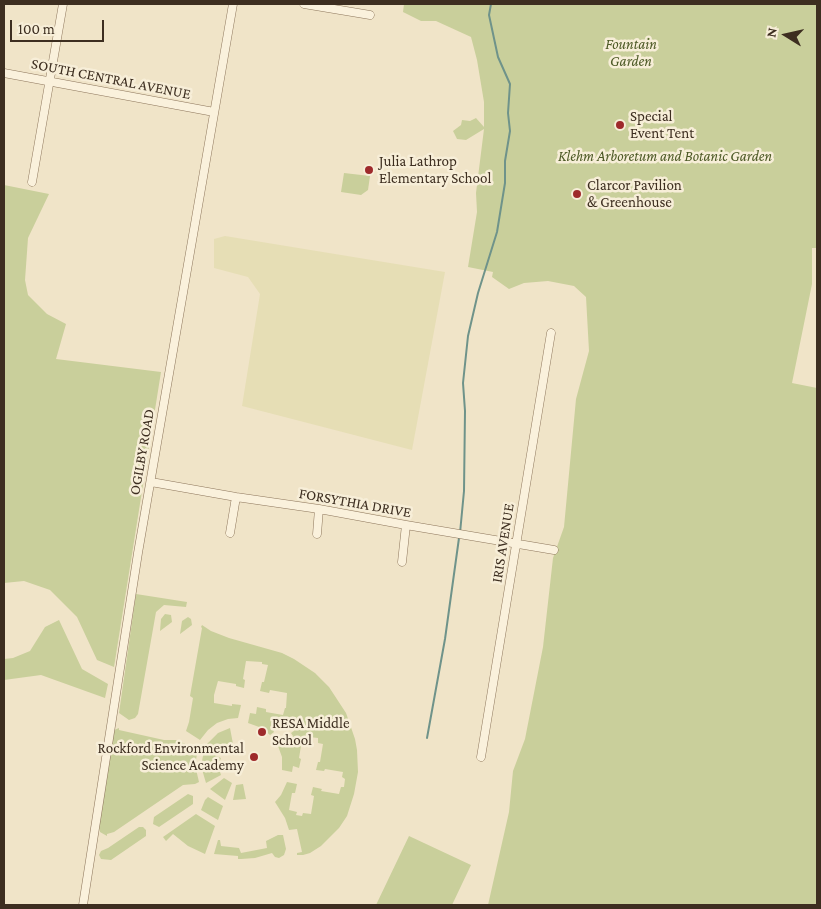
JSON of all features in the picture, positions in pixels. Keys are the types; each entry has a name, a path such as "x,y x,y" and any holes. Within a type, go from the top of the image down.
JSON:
{"street":[{"path":"32,182 63,4"},
{"name":"OGILBY ROAD","path":"83,905 138,553 233,4"},
{"path":"304,4 370,15"},
{"name":"SOUTH CENTRAL AVENUE","path":"4,73 214,112"},
{"name":"IRIS AVENUE","path":"482,757 551,333"},
{"name":"FORSYTHIA DRIVE","path":"151,482 236,498 319,509 406,526 554,550"},
{"path":"230,533 236,498"},
{"path":"317,534 319,509"},
{"path":"402,562 406,526"}],"shaded area":[{"path":"225,236 445,272 412,450 242,406 260,294 248,277 214,268 214,239"}],"green space":[{"name":"Klehm Arboretum and Botanic Garden","path":"404,4 817,4 817,248 812,248 812,284 792,383 817,388 817,905 488,905 509,812 513,771 525,739 543,647 553,558 564,527 576,399 589,351 586,297 574,286 548,281 524,283 509,289 492,277 493,272 468,267 477,212 476,193 484,129 466,140 457,139 453,131 461,125 462,120 470,121 476,118 484,127 484,102 477,60 471,37 436,21 421,21 403,12"},
{"path":"344,173 370,176 368,190 361,195 341,192"},
{"path":"4,185 49,194 28,238 25,280 28,295 47,314 66,324 56,359 161,372 114,667 97,660 77,617 50,590 24,581 4,583"},
{"path":"136,594 187,602 186,607 164,605 156,612 138,714 135,718 129,720 119,713"},
{"path":"165,614 171,615 172,622 160,631 161,619"},
{"path":"188,617 191,619 192,625 180,634 182,621"},
{"path":"59,620 82,669 108,684 105,698 41,675 4,680 4,659 13,658 30,651 45,627"},
{"path":"202,625 211,631 229,638 282,653 294,659 315,673 329,687 346,713 357,750 358,772 354,794 347,816 339,828 321,846 310,853 297,855 297,853 302,852 297,829 289,830 285,818 275,802 281,795 287,782 297,784 295,793 292,793 289,810 297,812 296,815 302,816 303,813 311,814 314,796 311,795 313,787 322,789 321,791 339,794 341,787 344,787 345,779 342,777 343,772 325,769 324,771 316,770 318,762 320,762 323,744 318,743 318,738 309,737 308,741 302,740 299,768 293,766 292,772 282,770 282,757 278,746 289,741 293,736 291,733 298,728 298,723 295,721 288,726 287,724 279,726 270,735 262,728 248,723 250,713 256,714 257,707 266,709 266,712 283,715 286,708 287,693 270,690 269,693 260,691 268,665 262,664 262,662 246,661 243,679 245,680 244,688 236,686 236,684 218,681 214,703 232,706 232,704 241,705 238,718 217,723 200,740 186,731 193,698 190,696"},
{"path":"119,728 119,730 164,740 176,740 198,749 195,765 199,782 183,785 114,832 107,834 107,836 100,832 99,826 114,730"},
{"path":"230,728 233,744 222,753 207,744 218,733"},
{"path":"204,751 221,758 218,765 221,775 206,783 201,766"},
{"path":"224,778 232,783 225,800 210,789"},
{"path":"243,784 246,799 233,800 236,785"},
{"path":"188,794 193,796 193,804 159,827 153,824 154,817"},
{"path":"208,797 223,806 218,820 201,810"},
{"path":"196,814 215,826 205,854 188,846 173,834 166,841 163,837"},
{"path":"139,827 143,827 146,830 146,836 111,860 101,859 99,855 101,851"},
{"path":"278,835 283,835 286,849 284,855 279,858 275,857 272,853 255,858 241,859 238,859 238,856 214,854 218,840 220,840 221,846 239,848 241,853 267,848 266,841"},
{"path":"409,836 471,865 452,905 376,905"}],"waterway":[{"path":"460,533 464,491 465,411 463,383 468,336 478,293 497,232 505,183 505,161 510,131 508,113 510,84 498,57 489,15 491,4"},
{"path":"427,738 445,639 459,538"}],"place":[{"name":"Special Event Tent","path":"620,125"},
{"name":"Julia Lathrop Elementary School","path":"369,170"},
{"name":"Clarcor Pavilion & Greenhouse","path":"577,194"},
{"name":"RESA Middle School","path":"262,732"},
{"name":"Rockford Environmental Science Academy","path":"254,757"}],"park label":[{"name":"Fountain Garden","path":"631,52"}]}
